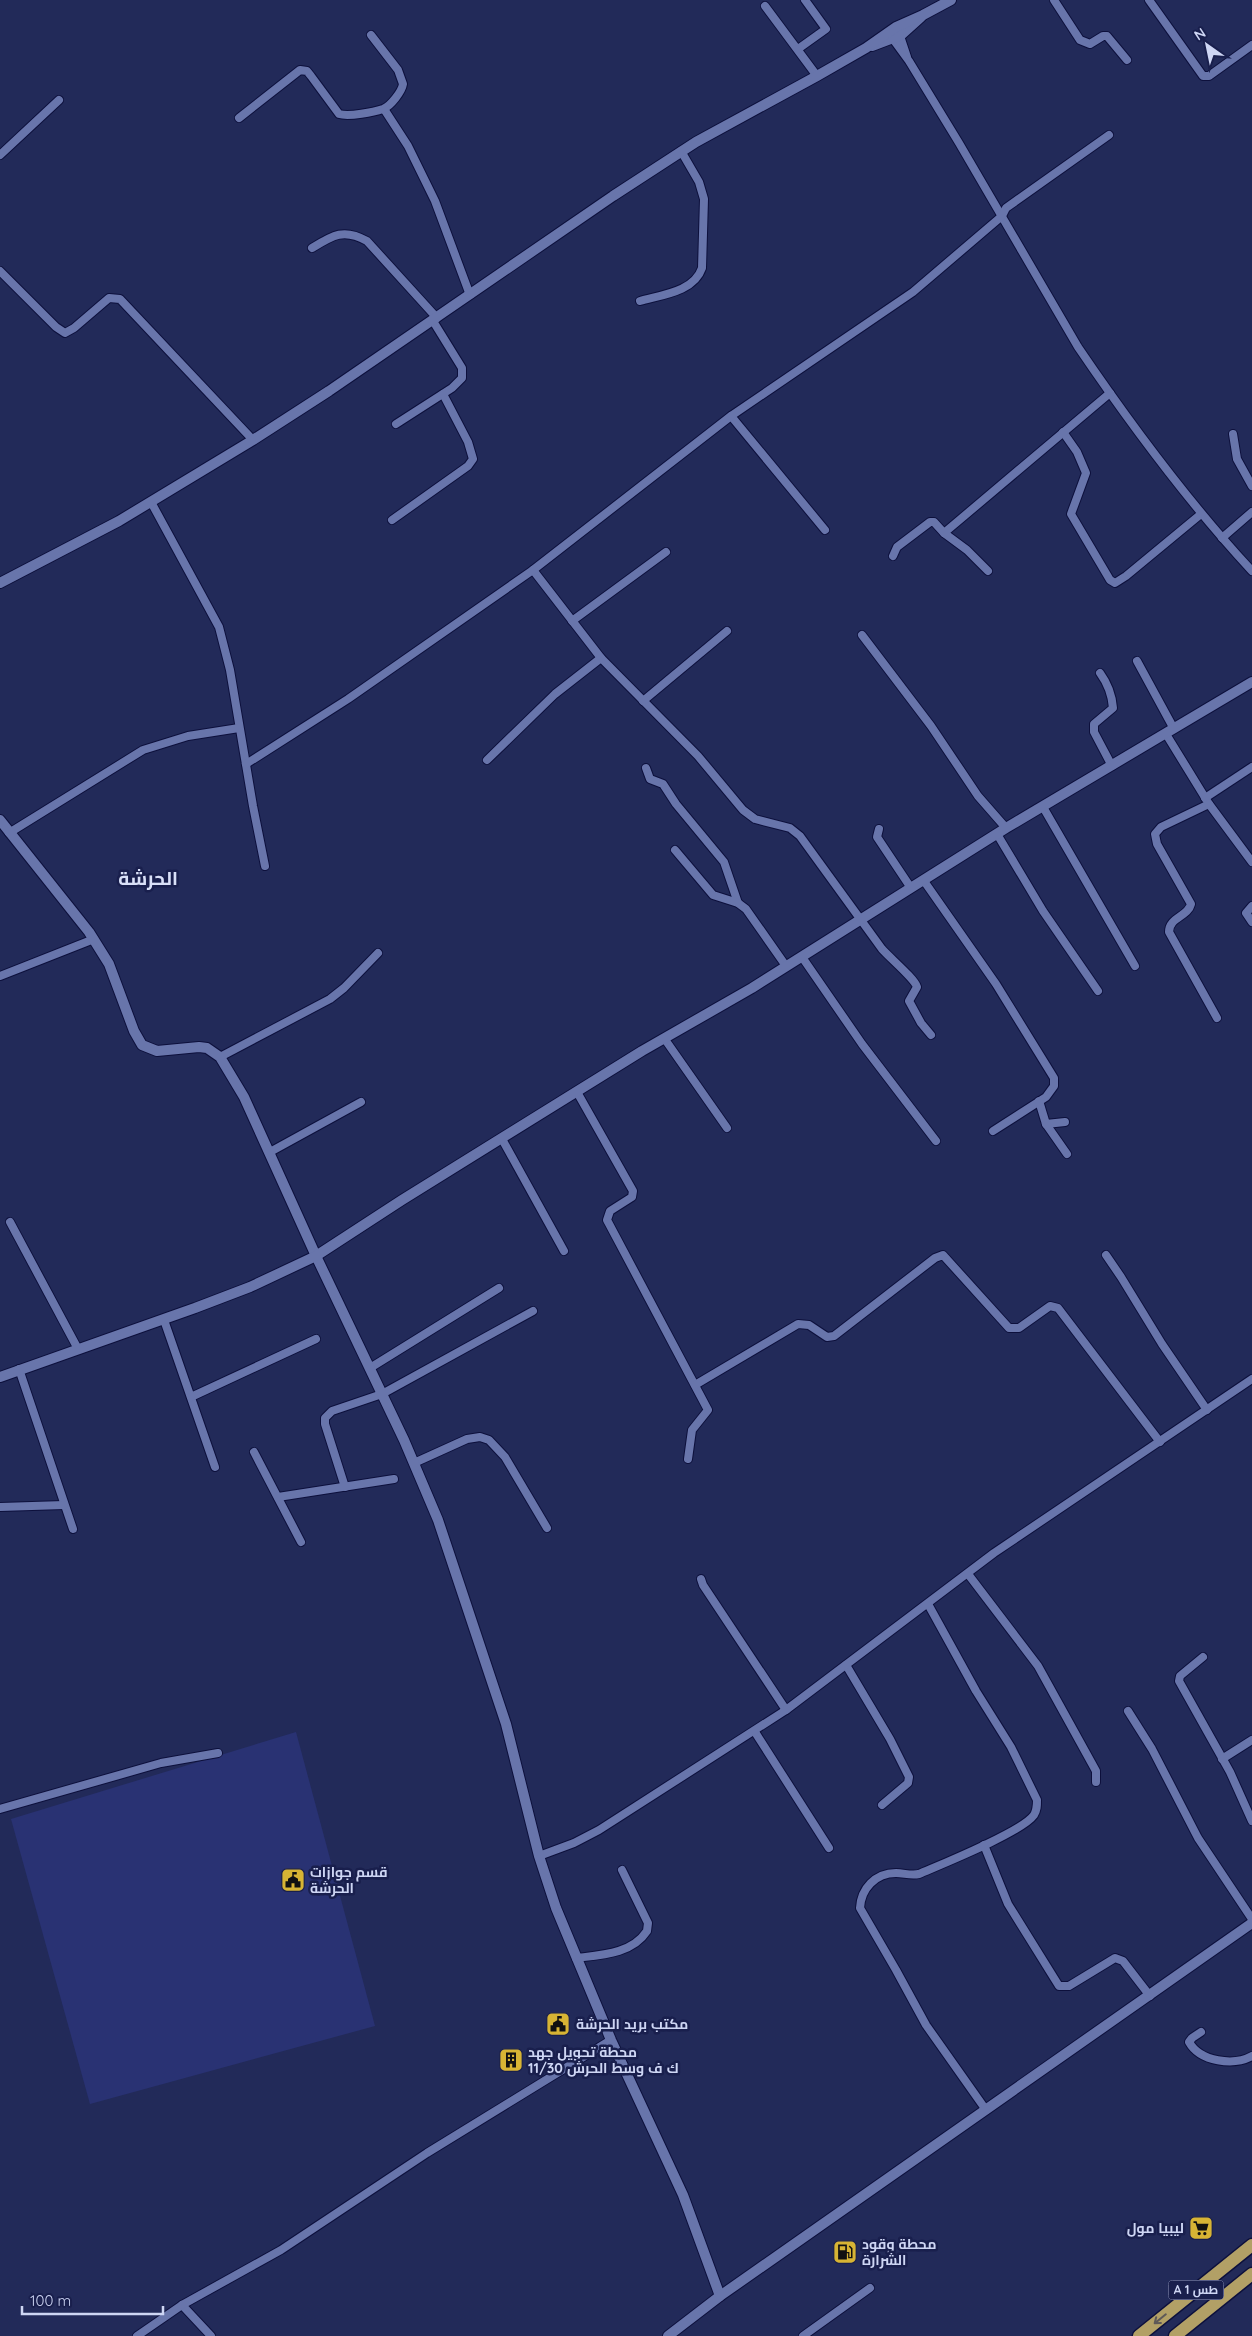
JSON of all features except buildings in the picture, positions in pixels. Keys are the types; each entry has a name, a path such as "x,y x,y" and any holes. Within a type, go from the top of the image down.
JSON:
{"highway":[{"name":"A 1 طس","path":"1139,2336 1252,2245"},
{"path":"1175,2336 1252,2274"}],"street":[{"path":"798,49 826,29 806,0"},
{"path":"0,583 77,544 253,440 435,319 681,151 951,0"},
{"path":"1054,0 1080,40 1090,44 1103,36 1107,36 1127,60"},
{"path":"1149,0 1203,76 1209,76 1252,44"},
{"path":"765,6 817,76"},
{"path":"894,33 1078,347 1110,393 1201,514 1252,571"},
{"path":"239,118 290,76 304,70 311,76 339,114 350,115 384,109 400,92 404,84 398,70 371,36"},
{"path":"0,155 59,100"},
{"path":"384,109 408,146 435,201 470,295"},
{"path":"246,764 348,699 533,570 731,416 913,292 1002,216 1006,208 1109,135"},
{"path":"640,301 687,286 699,276 702,268 704,199 699,182 681,151"},
{"path":"312,248 341,234 353,235 367,241 435,319 460,363 463,373 459,383 396,424"},
{"path":"0,271 56,327 65,332 74,328 109,298 120,299 253,440"},
{"path":"944,533 1110,393"},
{"path":"392,520 468,466 473,459 468,442 443,394"},
{"path":"731,416 825,530"},
{"path":"1063,432 1077,452 1086,473 1071,514 1110,580 1115,583 1201,514"},
{"path":"1233,434 1237,459 1252,486"},
{"path":"151,502 219,626 228,663 265,866"},
{"path":"1222,538 1252,512"},
{"path":"893,556 897,547 930,522 934,522 988,571"},
{"path":"572,621 666,552"},
{"path":"533,570 601,658 698,756 748,814 765,822 790,828 798,834 860,921 891,959 914,980 917,987 909,1001 921,1023 931,1034"},
{"path":"643,701 727,631"},
{"path":"862,635 931,726 978,796 1001,831 1043,911 1098,992"},
{"path":"487,760 554,694 601,658"},
{"path":"1137,661 1170,732 1207,801 1252,862"},
{"path":"1100,673 1107,683 1112,697 1113,708 1094,724 1094,732 1112,766"},
{"path":"0,1377 164,1320 250,1287 316,1256 576,1092 802,957 1001,831 1252,682"},
{"path":"9,833 144,750 160,743 188,736 239,728"},
{"path":"1217,1018 1169,932 1170,925 1190,910 1191,904 1155,840 1157,831 1161,827 1207,801 1252,767"},
{"path":"646,768 650,779 663,784 676,804 724,862 738,903 748,912 786,966"},
{"path":"1043,807 1135,966"},
{"path":"0,820 94,940 109,964 134,1031 142,1045 157,1051 207,1048 220,1057 236,1082 414,1463 438,1520 481,1644 506,1724 539,1856 576,1958 611,2040 683,2195 720,2296"},
{"path":"879,829 877,837 911,888"},
{"path":"675,850 714,896 722,900 738,903"},
{"path":"924,881 996,984 1051,1072 1054,1086 1039,1101 993,1131"},
{"path":"1252,906 1246,913 1252,922"},
{"path":"0,976 94,940"},
{"path":"220,1057 330,999 344,988 378,953"},
{"path":"802,957 862,1044 936,1141"},
{"path":"664,1038 727,1128"},
{"path":"576,1092 634,1193 610,1211 607,1220 708,1410 692,1430 688,1459"},
{"path":"1039,1101 1046,1124 1067,1154"},
{"path":"270,1152 361,1102"},
{"path":"1046,1124 1065,1122"},
{"path":"502,1139 564,1251"},
{"path":"10,1222 78,1349"},
{"path":"695,1385 798,1324 806,1323 826,1337 834,1336 935,1258 943,1255 1009,1328 1019,1328 1050,1306 1058,1308 1160,1442"},
{"path":"1106,1255 1162,1344 1207,1410"},
{"path":"370,1368 499,1288"},
{"path":"345,1487 327,1435 325,1418 337,1409 382,1394 533,1311"},
{"path":"164,1320 215,1468"},
{"path":"191,1397 316,1339"},
{"path":"19,1370 73,1529"},
{"path":"539,1856 574,1843 599,1830 754,1732 1066,1503 1252,1379"},
{"path":"414,1463 467,1439 480,1437 489,1440 505,1457 548,1528"},
{"path":"254,1452 301,1542"},
{"path":"278,1497 394,1479"},
{"path":"0,1507 64,1504"},
{"path":"968,1574 1048,1681 1096,1770 1096,1782"},
{"path":"701,1579 703,1585 786,1710"},
{"path":"928,1604 976,1691 1011,1747 1037,1800 1038,1808 1033,1816 984,1845 916,1875 896,1873 879,1876 868,1887 860,1908 862,1915 896,1970 926,2025 986,2110"},
{"path":"1203,1657 1180,1676 1179,1681 1222,1759 1252,1821"},
{"path":"846,1665 890,1739 909,1777 908,1782 882,1805"},
{"path":"1128,1711 1152,1749 1194,1831 1252,1919"},
{"path":"754,1732 829,1848"},
{"path":"1222,1759 1252,1740"},
{"path":"0,1809 161,1763 218,1753"},
{"path":"984,1845 1008,1904 1059,1986 1069,1986 1115,1958 1123,1962 1150,1996"},
{"path":"576,1958 625,1949 636,1944 647,1931 648,1923 622,1870"},
{"path":"668,2336 720,2296 1150,1996 1252,1922"},
{"path":"1201,2032 1189,2042 1194,2049 1209,2057 1231,2063 1252,2056"},
{"path":"137,2336 182,2305 281,2250 427,2152 611,2040"},
{"path":"803,2336 870,2288"},
{"path":"182,2305 211,2336"}],"shaded area":[{"path":"296,1732 375,2026 90,2104 11,1819"}],"place":[{"name":"قسم جوازات الحرشة","path":"293,1880"},
{"name":"مكتب بريد الحرشة","path":"558,2024"},
{"name":"محطة تحويل جهد 11/30 ك ف وسط الحرش","path":"511,2060"},
{"name":"ليبيا مول","path":"1201,2228"},
{"name":"محطة وقود الشرارة","path":"845,2252"}],"district":[{"name":"الحرشة","path":"148,878"}]}
